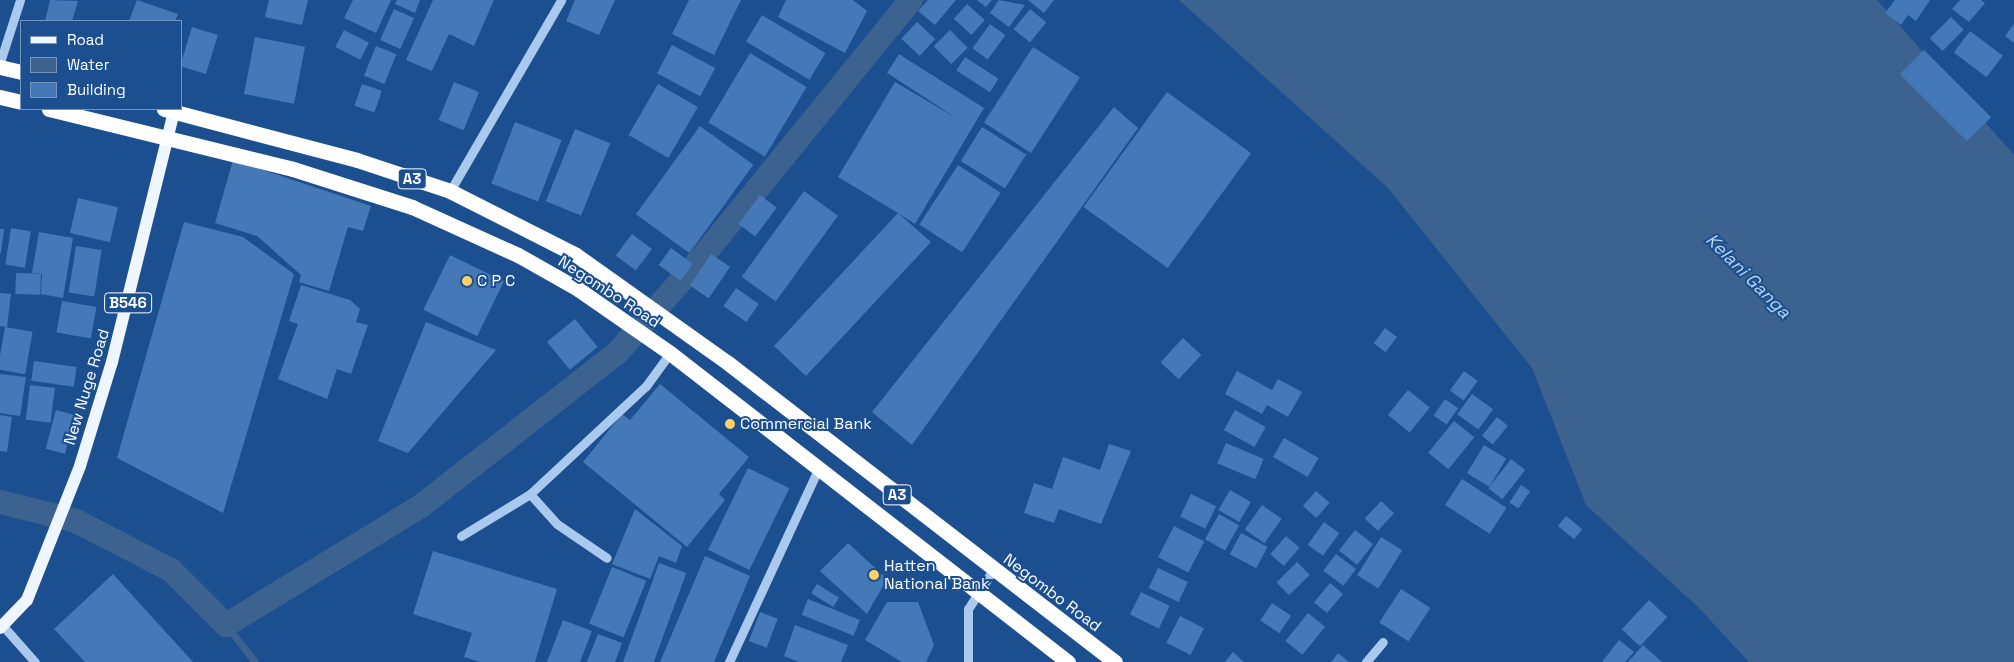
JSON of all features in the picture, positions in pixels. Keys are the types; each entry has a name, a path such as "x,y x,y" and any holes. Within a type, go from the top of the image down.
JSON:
{"highway":[{"path":"0,67 20,72"},
{"path":"0,96 20,102"},
{"name":"Negombo Road","path":"53,110 293,170 448,221 578,289 666,350 819,467 975,592 1068,662"},
{"name":"Negombo Road","path":"169,110 357,160 450,191 576,255 678,326 992,570 1115,662"}],"main road":[{"name":"New Nuge Road","path":"1,627 27,600 41,571 80,466 112,362 168,138 169,110"}],"street":[{"path":"0,62 20,0"},
{"path":"450,191 561,0"},
{"path":"461,536 530,494 646,386 666,350"},
{"path":"728,662 819,467"},
{"path":"530,494 557,524 607,558"},
{"path":"968,662 968,609 975,592 992,570"},
{"path":"1,627 35,662"},
{"path":"1366,662 1383,642"}],"water":[{"name":"Kelani Ganga","path":"1179,0 1877,0 2014,155 2014,662 1749,662 1697,606 1586,505 1532,368 1388,188"}],"building":[{"path":"50,0 78,1 72,20 45,20"},
{"path":"137,0 178,14 175,20 129,20"},
{"path":"269,0 308,0 302,25 265,17"},
{"path":"353,0 391,0 376,33 344,18"},
{"path":"397,0 420,0 415,13 395,4"},
{"path":"433,0 494,0 474,46 449,34 432,71 406,60"},
{"path":"575,0 615,0 599,35 566,21"},
{"path":"689,0 741,0 714,55 672,34"},
{"path":"786,0 853,0 867,11 845,53 778,17"},
{"path":"928,0 956,0 935,25 918,11"},
{"path":"977,0 992,0 986,7"},
{"path":"999,0 1025,5 1009,27 990,13"},
{"path":"1028,0 1054,0 1044,13"},
{"path":"1895,0 1930,0 1916,21 1908,15 1901,25 1885,13"},
{"path":"1960,0 1981,0 1985,3 1969,22 1952,9"},
{"path":"967,4 985,20 971,35 954,19"},
{"path":"394,9 414,18 400,49 380,40"},
{"path":"1030,9 1046,22 1030,42 1014,29"},
{"path":"762,15 825,53 809,80 746,42"},
{"path":"1951,17 1964,30 1943,51 1930,38"},
{"path":"917,22 935,39 920,56 901,39"},
{"path":"990,24 1005,35 988,59 972,48"},
{"path":"2014,24 2014,43 2005,36"},
{"path":"192,27 218,35 206,74 182,67 182,60"},
{"path":"344,30 369,43 360,60 335,47"},
{"path":"950,30 968,48 951,64 934,46"},
{"path":"1970,31 2003,56 1986,77 1954,53"},
{"path":"255,37 305,47 294,104 244,94"},
{"path":"672,45 715,68 700,96 657,73"},
{"path":"376,46 396,54 384,84 364,76"},
{"path":"1033,47 1080,77 1031,153 984,122"},
{"path":"1924,50 1991,117 1967,141 1900,74"},
{"path":"750,53 807,87 765,156 708,122"},
{"path":"899,54 984,108 915,224 838,177 895,82 958,119 887,73"},
{"path":"965,57 999,79 990,92 956,70"},
{"path":"454,82 479,92 464,130 439,120"},
{"path":"362,84 382,91 374,113 355,106"},
{"path":"658,84 698,107 668,158 628,135"},
{"path":"1167,92 1251,153 1168,268 1084,207"},
{"path":"1114,107 1138,128 912,445 872,412"},
{"path":"515,122 562,140 538,202 491,184"},
{"path":"700,126 753,165 689,253 636,214"},
{"path":"982,127 1026,155 1005,188 961,161"},
{"path":"575,129 610,143 581,216 546,201"},
{"path":"233,160 371,206 363,231 348,227 329,291 299,282 301,275 257,236 215,223"},
{"path":"958,165 1001,193 962,252 919,225"},
{"path":"804,191 838,216 776,301 742,277"},
{"path":"760,195 777,208 755,236 738,224"},
{"path":"78,198 118,207 110,242 70,233"},
{"path":"898,213 931,242 806,376 774,346"},
{"path":"184,222 243,237 294,274 223,513 117,458"},
{"path":"11,228 31,231 25,268 5,265"},
{"path":"0,229 4,229 1,253 0,253"},
{"path":"39,232 73,238 63,298 41,294 42,274 32,273"},
{"path":"632,234 652,249 636,271 616,256"},
{"path":"76,246 102,250 94,296 69,292"},
{"path":"671,248 693,264 680,281 659,265"},
{"path":"711,254 730,267 709,298 690,286"},
{"path":"450,255 504,281 477,336 423,310"},
{"path":"16,273 41,274 40,295 15,294"},
{"path":"301,285 350,300 360,309 356,322 368,325 351,374 337,369 327,399 278,379 298,324 289,321"},
{"path":"736,288 759,304 746,322 723,306"},
{"path":"0,293 11,294 7,327 0,326"},
{"path":"62,301 96,307 91,339 56,333"},
{"path":"575,319 598,347 570,370 547,342"},
{"path":"426,322 496,350 408,453 378,441"},
{"path":"5,327 33,332 25,374 0,370 0,355"},
{"path":"1385,328 1397,337 1386,352 1374,343"},
{"path":"1183,338 1201,355 1179,379 1160,362"},
{"path":"34,361 77,367 74,387 31,381"},
{"path":"1237,371 1272,390 1278,379 1302,392 1288,417 1267,405 1262,414 1225,394"},
{"path":"1464,371 1478,381 1464,400 1450,390"},
{"path":"0,374 26,377 20,416 0,413"},
{"path":"660,384 749,457 719,494 725,500 687,547 583,462 622,414 630,420"},
{"path":"30,385 55,388 51,423 26,420"},
{"path":"1408,390 1430,408 1410,432 1388,415"},
{"path":"1472,394 1493,409 1478,430 1457,414"},
{"path":"1445,399 1458,408 1447,425 1434,415"},
{"path":"56,410 75,415 65,454 46,449"},
{"path":"1235,410 1266,427 1254,447 1224,430"},
{"path":"0,415 12,417 7,452 0,451"},
{"path":"1497,417 1508,426 1493,444 1482,436"},
{"path":"1454,421 1474,437 1448,469 1428,453"},
{"path":"1284,438 1319,458 1308,477 1273,457"},
{"path":"1226,443 1264,459 1255,479 1217,463"},
{"path":"1109,444 1131,451 1101,524 1059,509 1054,523 1024,513 1034,483 1052,489 1063,457 1100,470"},
{"path":"1484,445 1506,458 1489,487 1467,473"},
{"path":"1511,459 1525,470 1502,499 1488,488"},
{"path":"748,468 789,488 749,570 708,550"},
{"path":"1462,479 1506,508 1490,534 1445,505"},
{"path":"1521,485 1530,491 1518,509 1509,502"},
{"path":"1230,490 1251,502 1239,522 1218,510"},
{"path":"1316,491 1330,503 1316,518 1303,506"},
{"path":"1191,494 1216,506 1205,529 1180,516"},
{"path":"1381,501 1394,513 1378,531 1365,519"},
{"path":"1262,505 1282,519 1264,543 1245,530"},
{"path":"635,509 682,546 676,563 659,556 650,579 612,564"},
{"path":"1219,514 1239,525 1225,551 1205,539"},
{"path":"1566,516 1582,529 1574,539 1558,526"},
{"path":"1324,522 1339,533 1323,556 1308,545"},
{"path":"1174,526 1204,541 1188,573 1158,557"},
{"path":"1355,530 1373,544 1357,565 1339,550"},
{"path":"1241,533 1267,547 1256,568 1230,554"},
{"path":"1286,536 1300,548 1284,566 1270,554"},
{"path":"1381,537 1402,550 1378,588 1357,575"},
{"path":"848,543 887,579 867,614 820,571"},
{"path":"433,551 557,589 535,662 480,662 464,657 472,633 413,614"},
{"path":"1336,554 1356,569 1343,586 1323,571"},
{"path":"705,556 750,576 714,662 660,662"},
{"path":"1297,562 1310,575 1289,595 1276,583"},
{"path":"659,563 686,573 654,662 623,662"},
{"path":"612,567 646,581 623,637 589,624"},
{"path":"1158,568 1188,582 1179,602 1149,588"},
{"path":"113,574 193,662 85,662 54,629"},
{"path":"1330,583 1343,594 1327,613 1314,602"},
{"path":"817,584 839,598 833,607 811,593"},
{"path":"1401,589 1430,608 1409,642 1379,623"},
{"path":"1141,592 1170,606 1159,628 1130,614"},
{"path":"808,599 860,620 854,636 802,615"},
{"path":"1649,600 1667,617 1640,646 1622,629"},
{"path":"887,602 918,602 934,645 926,662 902,662 865,640"},
{"path":"1272,603 1291,616 1279,633 1260,620"},
{"path":"760,612 778,619 767,648 749,641"},
{"path":"1308,613 1325,627 1302,655 1285,641"},
{"path":"1180,616 1204,628 1190,655 1166,643"},
{"path":"563,620 592,631 580,662 547,662"},
{"path":"795,625 848,645 841,662 799,662 784,656"},
{"path":"598,634 622,643 615,662 587,662"},
{"path":"1619,640 1634,652 1625,662 1602,662"},
{"path":"1643,645 1662,662 1628,662"},
{"path":"1233,652 1244,662 1225,662"},
{"path":"1338,653 1349,662 1331,662"}],"waterway":[{"path":"0,502 76,521 171,570 226,625 421,506 618,352 702,257 911,0"},
{"path":"226,625 255,662"}],"place":[{"name":"C P C","path":"467,281"},
{"name":"Commercial Bank","path":"730,424"},
{"name":"Hatten National Bank","path":"874,575"}]}
